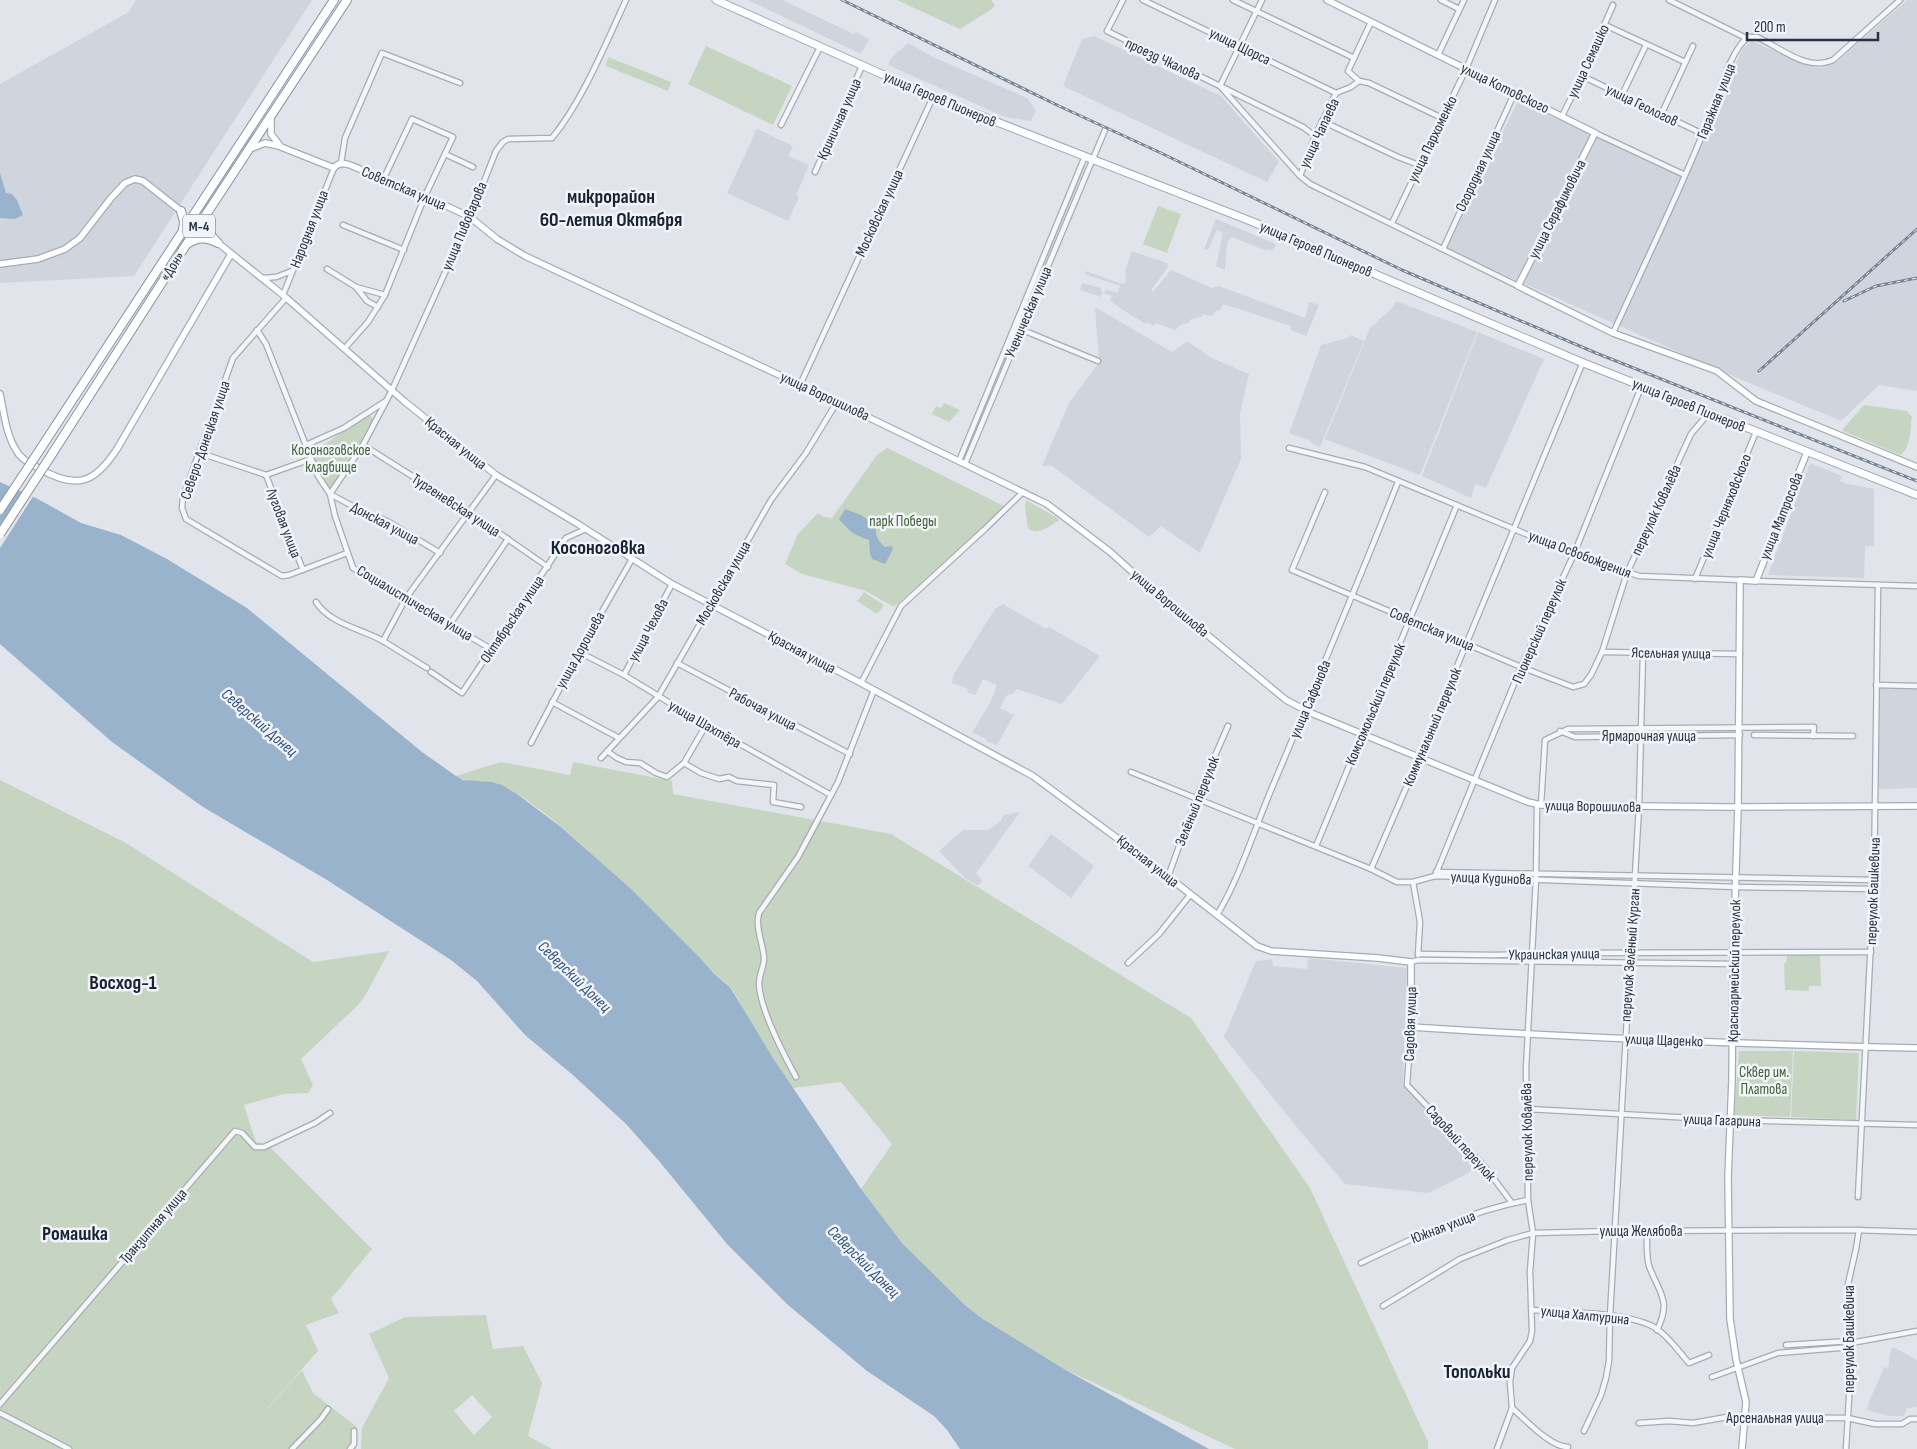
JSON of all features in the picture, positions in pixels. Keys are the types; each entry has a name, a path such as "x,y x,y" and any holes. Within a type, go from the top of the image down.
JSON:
{"highway":[{"name":"«Дон»","path":"0,510 334,0"},
{"name":"«Дон»","path":"0,534 271,114 348,0"},
{"path":"181,211 190,213 199,208"},
{"path":"181,211 184,220 183,233"},
{"path":"206,214 208,232 218,243"},
{"path":"186,246 192,241 201,238 210,239 218,243"}],"main road":[{"name":"улица Героев Пионеров","path":"716,0 932,97 1260,225 1708,414 1917,495"}],"street":[{"name":"улица Пивоварова","path":"330,494 363,445 392,390 470,217 495,153 503,142 508,140 545,140 552,138 604,49 626,0"},
{"name":"проезд Чкалова","path":"1123,0 1107,31 1302,127 1315,136"},
{"name":"улица Щорса","path":"1143,0 1336,93"},
{"path":"1233,0 1354,58"},
{"path":"1220,86 1262,0"},
{"name":"улица Котовского","path":"1327,0 1685,176"},
{"path":"1441,0 1460,9"},
{"path":"1438,55 1464,0"},
{"name":"улица Пархоменко","path":"1392,223 1466,69 1496,0"},
{"path":"1669,0 1746,38 1750,36 1757,37 1809,63 1822,64 1834,60 1900,0"},
{"name":"улица Семашко","path":"1562,116 1613,5"},
{"path":"1371,22 1348,71 1359,81 1369,83 1442,118"},
{"path":"1605,25 1685,62"},
{"name":"Гаражная улица","path":"1613,333 1685,176 1724,79 1746,38"},
{"path":"1622,95 1646,45"},
{"path":"1661,115 1693,46"},
{"path":"781,126 820,47"},
{"name":"Народная улица","path":"285,297 292,271 337,165 345,138 382,53 460,83"},
{"name":"Криничная улица","path":"815,172 862,66"},
{"name":"улица Геологов","path":"1582,76 1703,134"},
{"name":"улица Чапаева","path":"1300,176 1315,136 1336,93 1351,87 1359,81"},
{"name":"проезд Чкалова","path":"1220,86 1300,176"},
{"name":"Огородная улица","path":"1443,249 1515,92"},
{"name":"Московская улица","path":"800,385 932,97"},
{"path":"271,114 271,134 281,147"},
{"path":"345,348 368,322 385,295 425,196 453,137 412,119 384,178"},
{"path":"1322,121 1398,157 1419,164"},
{"path":"1088,158 1105,130"},
{"name":"улица Серафимовича","path":"1518,286 1595,133"},
{"path":"248,151 265,143 281,147"},
{"name":"Советская улица","path":"281,147 337,165 350,165 384,178 470,217"},
{"path":"445,154 473,167"},
{"name":"Ученическая улица","path":"962,463 1020,329 1088,158"},
{"name":"Ученическая улица","path":"962,463 1088,158"},
{"name":"улица Героев Пионеров","path":"1300,176 1324,192 1392,223 1613,333 1718,371 1756,401 1917,467"},
{"path":"0,264 38,259 66,249 80,238 111,198 129,180 140,179 181,211"},
{"name":"улица Ворошилова","path":"470,217 504,244 525,256 837,402 1047,504 1067,518 1277,693 1305,710 1475,781 1539,805 1917,806"},
{"path":"343,225 404,250"},
{"name":"Красная улица","path":"218,243 496,475 672,584 711,606 861,683 1033,776 1254,944 1266,950 1394,959 1411,962"},
{"path":"0,394 12,444 24,460 50,475 64,480 79,482 94,476 105,467 117,449 232,254"},
{"path":"328,269 356,287 385,295"},
{"path":"261,278 276,277 292,271"},
{"path":"356,287 367,302 378,307"},
{"name":"Северо-Донецкая улица","path":"285,297 234,358 184,497 182,508 186,519 284,576 303,570"},
{"path":"1020,329 1098,362"},
{"name":"Социалистическая улица","path":"257,330 266,344 323,486 330,494 347,553 355,570 491,649"},
{"name":"Коммунальный переулок","path":"1371,869 1583,362"},
{"name":"Пионерский переулок","path":"1435,874 1521,668 1574,554 1642,385"},
{"path":"306,444 344,428 387,400"},
{"name":"Московская улица","path":"601,758 658,697 771,500 806,453 837,402"},
{"name":"переулок Ковалёва","path":"1573,687 1584,684 1588,680 1602,652 1627,573 1691,434 1708,414"},
{"name":"улица Черняховского","path":"1695,579 1756,432"},
{"name":"Тургеневская улица","path":"363,445 469,512 548,568"},
{"name":"улица Освобождения","path":"1289,448 1365,467 1574,554 1639,576 1917,586"},
{"name":"улица Матросова","path":"1756,581 1807,452"},
{"path":"200,453 266,476 311,459"},
{"path":"383,641 406,598 496,475"},
{"name":"Луговая улица","path":"266,476 303,570"},
{"name":"улица Сафонова","path":"1217,915 1229,894 1256,824 1353,596 1398,482"},
{"path":"861,683 901,606 1013,504 1023,492"},
{"name":"Советская улица","path":"1325,492 1292,570 1521,668 1573,687"},
{"name":"Донская улица","path":"330,494 387,521 440,553"},
{"name":"Комсомольский переулок","path":"1316,846 1458,505"},
{"name":"Октябрьская улица","path":"431,672 462,693 548,568 567,536 586,529"},
{"path":"450,624 508,539"},
{"path":"303,570 347,553"},
{"name":"улица Дорошева","path":"531,743 579,652 632,559"},
{"name":"Красноармейский переулок","path":"1740,580 1740,735 1737,878 1733,953 1733,1042 1729,1120 1728,1231 1730,1319 1738,1369 1746,1402 1742,1449"},
{"name":"улица Чехова","path":"624,675 672,584"},
{"name":"переулок Башкевича","path":"1858,1197 1874,889 1878,585"},
{"path":"316,602 334,618 383,641 426,668"},
{"name":"улица Шахтёра","path":"579,652 624,675 658,697 831,796"},
{"name":"Ясельная улица","path":"1602,652 1740,654"},
{"name":"переулок Зелёный Курган","path":"1584,1431 1601,1395 1609,1360 1629,954 1639,806 1643,653"},
{"name":"Рабочая улица","path":"677,663 850,754"},
{"path":"1876,685 1917,686"},
{"path":"796,1077 779,1045 761,995 759,983 764,958 757,921 759,913 798,857 831,796 850,754 874,690"},
{"path":"552,702 619,738"},
{"path":"607,751 626,762 640,763 656,773 667,776 684,763 706,725"},
{"name":"Зелёный переулок","path":"1168,877 1196,799 1228,726"},
{"path":"1560,732 1571,728 1814,727 1813,736"},
{"name":"переулок Ковалёва","path":"1497,1449 1512,1408 1510,1372 1531,1338 1530,1272 1533,1234 1528,1200 1526,1069 1535,874 1545,740 1560,732"},
{"name":"Ярмарочная улица","path":"1560,732 1575,737 1740,735"},
{"path":"1754,735 1853,736"},
{"path":"684,763 701,773 719,779 729,777 738,781 774,785 773,802 801,807"},
{"name":"улица Кудинова","path":"1131,772 1256,824 1316,846 1397,882 1413,882 1435,874 1874,880"},
{"name":"улица Кудинова","path":"1435,874 1635,884 1874,889"},
{"path":"1413,882 1420,922 1418,960"},
{"path":"1128,963 1155,938 1190,895"},
{"name":"Украинская улица","path":"1418,954 1871,952"},
{"name":"Украинская улица","path":"1411,962 1418,960 1531,960 1733,964"},
{"name":"Садовая улица","path":"1407,1085 1411,962"},
{"name":"улица Щаденко","path":"1410,1026 1528,1034 1917,1048"},
{"name":"Садовый переулок","path":"1407,1085 1485,1167 1512,1203"},
{"name":"улица Гагарина","path":"1528,1109 1729,1120 1917,1125"},
{"name":"Транзитная улица","path":"0,1404 235,1131 242,1133 255,1147 264,1147 315,1123 330,1113"},
{"name":"Южная улица","path":"1361,1263 1441,1226 1512,1203 1528,1200"},
{"name":"переулок Башкевича","path":"1846,1449 1852,1299 1848,1284 1859,1230"},
{"name":"улица Желябова","path":"1383,1306 1460,1259 1508,1240 1533,1234 1615,1231 1859,1230 1917,1232"},
{"path":"1647,1231 1648,1264 1665,1306 1663,1318 1657,1330"},
{"name":"улица Халтурина","path":"1532,1310 1610,1316 1644,1323 1657,1330 1689,1364 1709,1355"},
{"path":"1712,1377 1778,1353 1851,1344 1917,1331"},
{"path":"1786,1345 1851,1344"},
{"path":"1512,1408 1542,1434 1562,1447 1568,1447"},
{"path":"292,1449 328,1409"},
{"path":"0,1413 69,1449"},
{"name":"Арсенальная улица","path":"1639,1423 1694,1422 1718,1417 1745,1417 1847,1418 1875,1424 1902,1424 1917,1413"},
{"name":"Арсенальная улица","path":"1910,1419 1917,1419"},
{"path":"350,1449 354,1444 354,1431"}],"shaded area":[{"path":"136,0 312,0 134,276 0,283 0,84 129,12"},
{"path":"748,0 782,0 854,34 856,32 869,39 861,54"},
{"path":"1907,0 1917,0 1917,391 1879,385 1841,421 1735,377 1446,249 1518,101 1681,176 1743,48 1752,41 1810,67 1821,68 1834,64"},
{"path":"1094,36 1221,96 1279,162 1267,182 1063,86 1082,39"},
{"path":"908,43 935,58 1027,98 1036,111 1031,121 1005,117 888,65 891,58"},
{"path":"757,129 793,146 788,156 809,165 796,195 799,197 788,221 727,193"},
{"path":"1216,219 1276,244 1272,251 1268,249 1267,251 1232,237 1227,242 1225,270 1216,266 1223,233 1217,230 1208,250 1204,249"},
{"path":"1132,251 1167,263 1168,267 1151,290 1153,292 1171,270 1212,288 1219,286 1305,318 1309,302 1319,305 1306,336 1291,330 1291,326 1223,304 1220,311 1216,310 1213,315 1203,314 1201,317 1191,319 1187,324 1182,324 1175,330 1156,323 1154,326 1146,324 1110,300 1112,296 1102,293 1101,297 1080,290 1082,283 1101,288 1101,291 1104,293 1106,289 1118,293 1120,286 1084,274 1086,271 1122,284 1126,282 1125,272"},
{"path":"1396,301 1477,332 1420,475 1325,439 1370,328 1393,307"},
{"path":"1095,307 1172,352 1187,341 1210,357 1249,374 1240,413 1241,459 1200,553 1161,526 1149,537 1052,466 1042,466 1069,403 1099,362"},
{"path":"1478,332 1544,359 1486,488 1475,484 1471,498 1422,476"},
{"path":"1351,335 1364,341 1320,447 1311,443 1311,441 1289,433 1321,345 1347,338"},
{"path":"1810,463 1842,476 1840,481 1844,483 1874,489 1874,546 1865,546 1864,578 1768,575"},
{"path":"1003,604 1046,629 1049,627 1100,656 1062,704 1016,689 1014,693 1007,695 1000,708 1014,715 997,745 986,741 986,739 973,733 973,731 990,703 997,685 983,679 975,695 967,692 968,689 952,683 952,681 954,674 995,609"},
{"path":"1876,685 1917,686 1917,788 1875,789"},
{"path":"1020,812 976,873 982,880 978,886 965,878 939,851 963,830 988,830 1000,822 1004,815"},
{"path":"1051,834 1094,866 1071,898 1028,866"},
{"path":"1308,958 1407,968 1403,1084 1479,1165 1463,1176 1428,1193 1345,1184 1300,1131 1224,1037 1256,961 1272,959 1273,966 1307,969"},
{"path":"1893,1347 1917,1360 1917,1407 1907,1408 1904,1416 1888,1416 1867,1410 1885,1366 1888,1370"}],"green space":[{"path":"897,0 991,0 995,5 992,9 960,29"},
{"path":"706,46 792,86 773,125 688,84"},
{"path":"608,57 671,82 668,91 606,66"},
{"path":"1083,167 1085,167 968,448 1016,324"},
{"path":"1158,206 1181,214 1167,253 1143,244"},
{"path":"944,403 960,410 949,422 932,414 936,406 941,408"},
{"path":"1864,405 1907,411 1912,417 1908,443 1904,452 1900,455 1843,431"},
{"name":"Косоноговское кладбище","path":"370,415 373,422 359,447 331,488 327,486 312,456 312,452"},
{"name":"парк Победы","path":"887,448 1006,507 894,607 866,591 802,574 785,564 798,534 818,513 824,517 832,518 877,455"},
{"path":"1026,500 1059,519 1058,521 1040,531 1028,529"},
{"path":"864,592 884,605 877,614 857,601"},
{"name":"Топольки","path":"501,762 570,775 573,762 672,781 673,794 891,834 1191,1018 1310,1188 1428,1442 1428,1449 1235,1449 1064,1369 983,1319 966,1306 902,1243 861,1189 892,1144 841,1082 793,1088 731,988 708,969 632,891 566,831 524,798 503,786 491,782 462,779 456,776"},
{"path":"0,780 126,843 313,962 389,951 365,996 357,1006 301,1059 313,1085 308,1093 284,1094 244,1105 256,1142 267,1144 372,1249 331,1299 339,1313 306,1325 318,1351 237,1442 302,1370 313,1393 357,1427 356,1449 0,1449"},
{"path":"1787,955 1820,955 1821,986 1809,986 1809,991 1785,990 1784,963 1786,963"},
{"name":"Сквер им. Платова","path":"1739,1051 1793,1051 1790,1117 1734,1115"},
{"path":"1794,1051 1859,1053 1856,1120 1791,1117"},
{"path":"486,1315 493,1349 523,1346 542,1383 528,1436 552,1449 361,1449 362,1428 389,1378 369,1334 405,1317","holes":["472,1395 492,1417 474,1435 454,1411"]}],"water":[{"path":"0,173 6,193 12,194 17,200 23,215 15,219 0,218"},
{"name":"Северский Донец","path":"0,482 38,499 81,523 121,535 167,559 247,608 422,752 456,776 463,780 492,782 502,785 561,827 630,888 714,974 730,987 773,1058 861,1189 902,1243 966,1306 983,1319 1064,1369 1209,1449 960,1449 947,1430 934,1416 867,1371 788,1305 727,1244 626,1124 574,1076 525,1035 477,981 451,960 327,880 203,807 112,742 0,644"},
{"path":"845,509 861,515 876,525 876,535 880,542 885,547 892,546 893,549 885,564 872,559 869,540 852,532 839,519"}],"pier":[{"path":"23,490 34,495 0,548 0,525"}],"railway":[{"path":"842,0 1402,270 1596,353 1917,481"},
{"path":"1759,371 1917,229"},
{"path":"1844,301 1876,286 1917,278"}],"district":[{"name":"микрорайон 60-летия Октября","path":"611,208"},
{"name":"Косоноговка","path":"598,547"},
{"name":"Восход-1","path":"123,982"},
{"name":"Ромашка","path":"75,1233"},
{"name":"Топольки","path":"1477,1371"}]}
